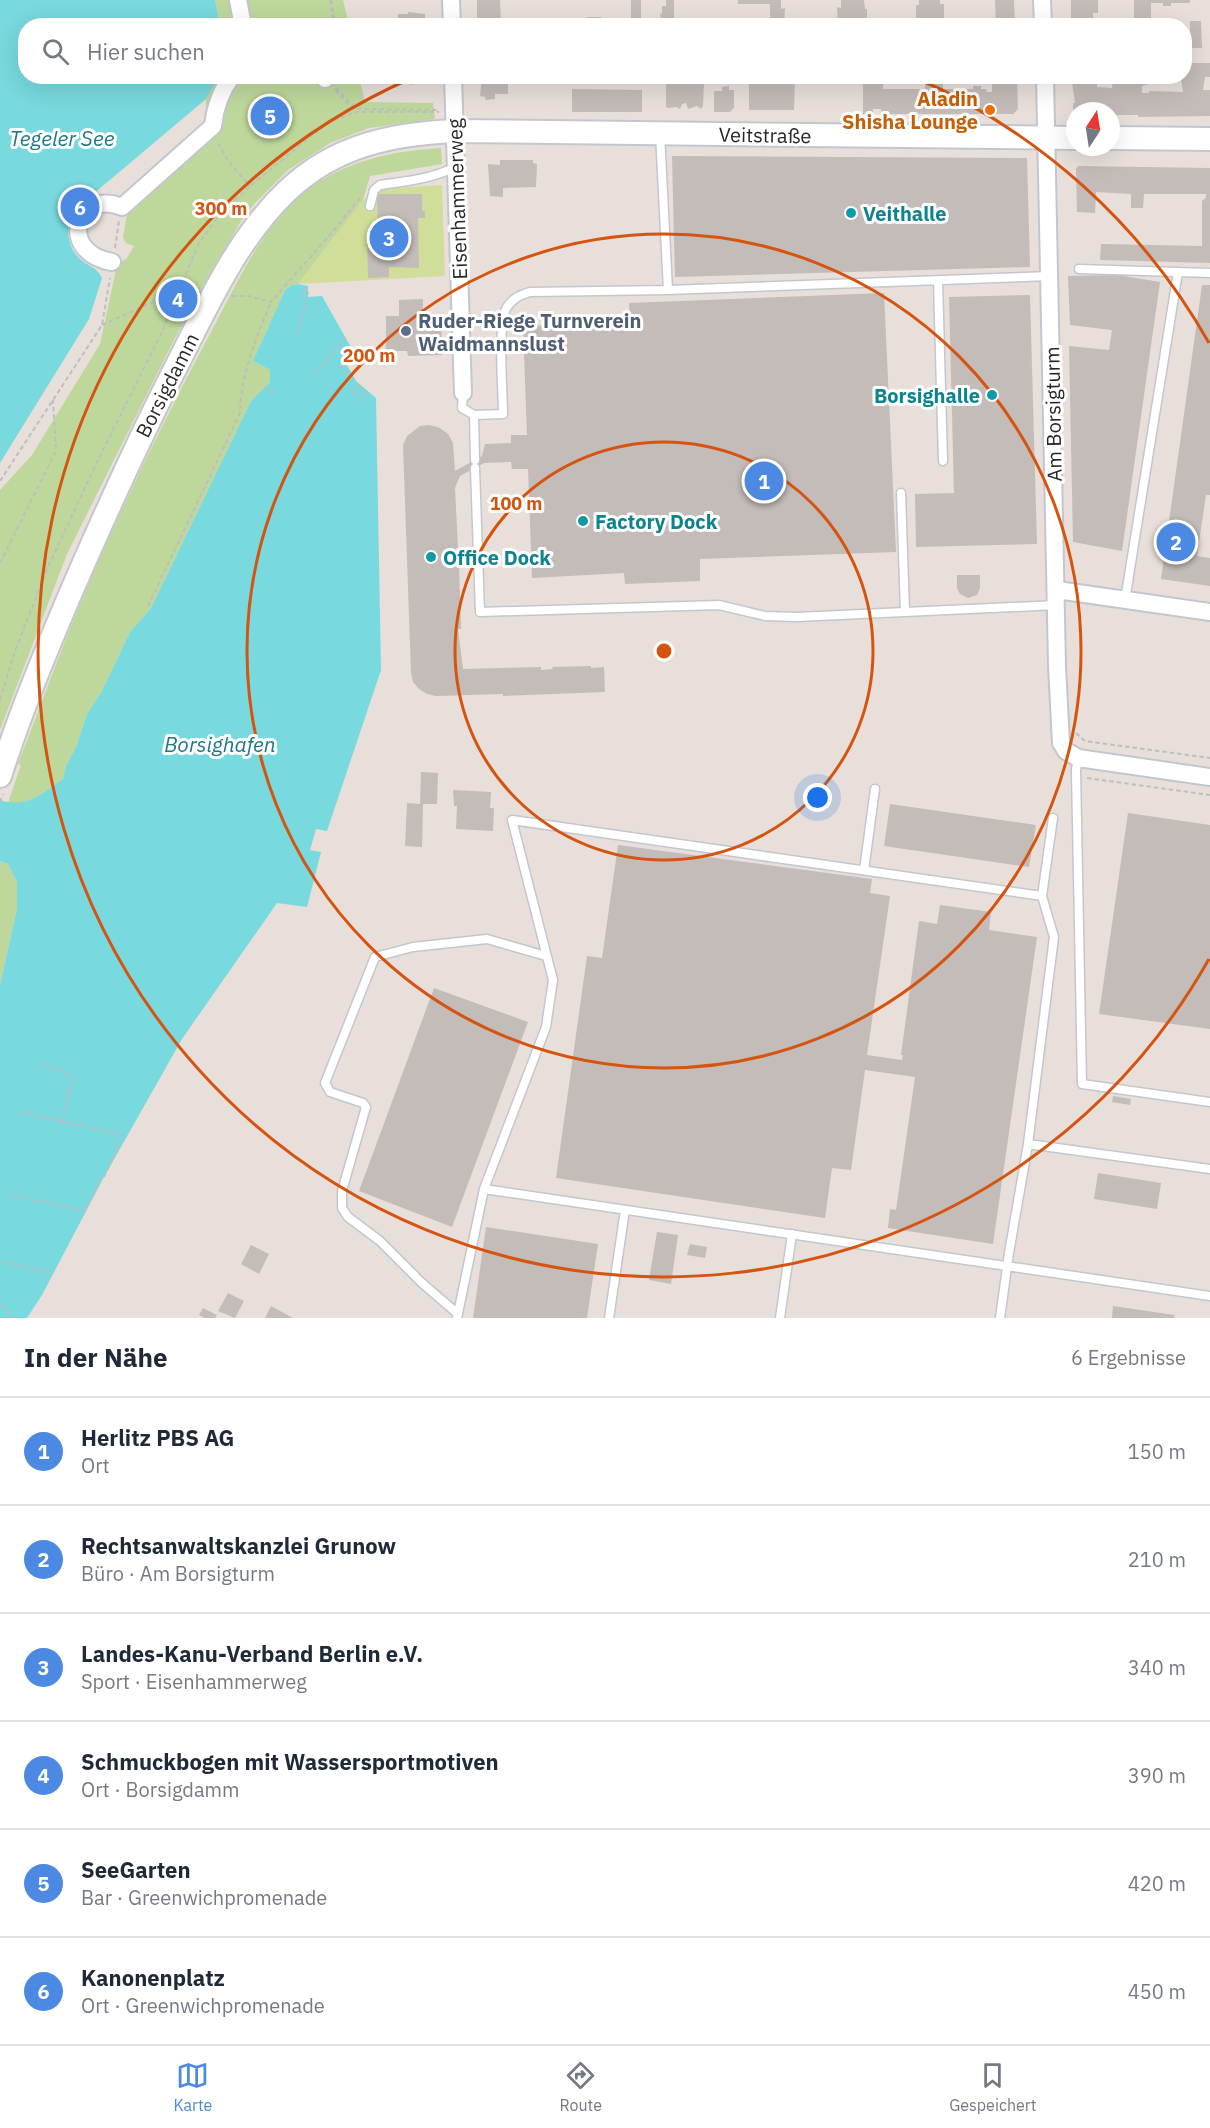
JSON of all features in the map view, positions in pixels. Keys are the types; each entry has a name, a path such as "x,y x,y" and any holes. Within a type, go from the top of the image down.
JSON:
{"street":[{"path":"238,0 241,18"},
{"path":"451,0 452,18"},
{"path":"1042,0 1043,18"},
{"path":"112,262 94,258 85,250 79,238 79,226 84,213 99,203 114,203 122,207 213,126 215,107 225,84"},
{"name":"Eisenhammerweg","path":"452,84 450,118 457,165 463,393"},
{"name":"Am Borsigturm","path":"1045,84 1060,738 1066,751 1078,758"},
{"name":"Veitstraße","path":"450,118 660,134 1066,138"},
{"name":"Borsigdamm","path":"2,770 44,656 98,529 153,412 210,302 252,230 289,189 322,164 367,143 404,134 450,118"},
{"path":"1120,138 1210,139"},
{"path":"1057,597 1125,600 1210,612"},
{"path":"1078,758 1210,777"}],"lane":[{"path":"660,134 668,290"},
{"path":"370,206 374,190 380,185 431,177 445,173 457,165"},
{"path":"1079,269 1210,273"},
{"path":"1125,600 1178,272"},
{"path":"463,393 462,408 474,415 503,414 502,323 506,308 515,297 530,292 668,290 1050,276"},
{"path":"938,281 943,461"},
{"path":"474,415 480,612 719,605 765,616 797,617 905,612 1057,597"},
{"path":"901,493 905,612"},
{"path":"1078,758 1076,770 1082,1084 1210,1102"},
{"path":"864,870 875,789"},
{"path":"1000,1318 1028,1144 1054,938 1042,896 1053,818"},
{"path":"458,1316 484,1189 546,1027 553,980 512,820 1042,896"},
{"path":"458,1316 380,1241 348,1217 342,1208 342,1191 366,1107 363,1102 330,1092 325,1083 375,957 413,947 487,939 546,956"},
{"path":"1028,1144 1210,1169"},
{"path":"484,1189 1210,1296"},
{"path":"609,1318 625,1209"},
{"path":"780,1318 792,1234"}],"path":[{"path":"330,0 333,18"},
{"path":"330,84 356,109 450,118"},
{"path":"330,84 355,112"},
{"path":"0,700 15,651 48,567 160,336 199,243 221,213 250,186 326,124 355,112 450,118"},
{"path":"213,126 218,144 228,161 250,186"},
{"path":"148,606 240,413 248,362 272,302 364,194"},
{"path":"0,481 102,325 122,207"},
{"path":"303,291 310,288"},
{"path":"102,325 177,291"},
{"path":"297,336 308,295 301,296"},
{"path":"210,302 233,296 272,302"},
{"path":"316,374 345,338"},
{"path":"339,367 346,363"},
{"path":"344,374 350,370"},
{"path":"349,380 353,377"},
{"path":"351,393 360,385"},
{"path":"264,388 278,392"},
{"path":"359,401 368,391"},
{"path":"0,563 56,451 53,400"},
{"path":"1074,728 1076,734 1085,741 1210,758"},
{"path":"43,1064 74,1076 62,1122"},
{"path":"10,1195 84,1211 117,1150 119,1134 21,1112"},
{"path":"2,1262 53,1273"},
{"path":"2,1305 14,1318"}],"green space":[{"path":"215,0 343,0 347,18 219,18"},
{"path":"214,84 361,84 365,102 433,103 435,119 369,128 330,143 288,170 255,203 241,221 177,334 67,554 0,730 0,490 32,455 100,344 117,265 127,258 134,246 126,243 123,238 127,214 207,144 206,99"},
{"path":"441,148 442,164 370,176 363,200 298,284 285,290 253,361 270,370 270,382 251,401 151,608 130,632 102,691 87,714 63,779 31,800 8,803 21,765 18,764 59,656 115,524 190,371 261,241 287,208 302,194 334,173 386,155"},
{"path":"442,185 445,276 298,284 363,200 378,189"},
{"path":"0,861 8,864 17,882 17,909 0,985"}],"water":[{"name":"Tegeler See","path":"0,0 215,0 219,18 18,18 18,84 214,84 206,99 77,206 72,214 68,231 72,248 78,257 97,271 102,278 89,319 0,463"},
{"name":"Borsighafen","path":"298,284 308,286 308,297 322,296 353,351 344,360 356,381 376,398 381,670 327,831 316,829 310,850 321,852 307,907 277,903 182,1039 104,1177 42,1295 27,1318 0,1318 0,985 17,909 17,882 8,864 0,861 0,800 26,801 63,779 87,714 102,691 130,632 151,608 251,401 270,382 270,370 253,361 285,290"}],"building":[{"path":"477,0 500,0 501,18 477,18"},
{"path":"631,0 641,0 641,18 631,18"},
{"path":"666,0 674,0 674,18 661,18 662,6 666,6"},
{"path":"738,0 781,0 781,9 785,8 784,18 770,18 770,4 738,4"},
{"path":"841,0 864,0 867,18 838,18 837,7 841,8"},
{"path":"919,0 940,0 940,4 944,4 944,18 916,18 916,5 919,5"},
{"path":"995,0 1014,0 1015,18 996,18"},
{"path":"1071,0 1098,0 1098,13 1093,13 1093,18 1071,18"},
{"path":"1134,0 1190,0 1190,3 1171,3 1171,6 1151,3 1151,18 1134,18"},
{"path":"408,12 425,14 425,18 398,18 398,14 408,14"},
{"path":"1192,21 1201,21 1202,48 1192,48"},
{"path":"1192,63 1210,63 1210,77 1205,77 1203,90 1210,90 1210,116 1120,115 1120,102 1075,102 1072,84 1097,84 1097,87 1112,88 1112,84 1149,84 1142,86 1142,93 1149,93 1149,91 1183,92 1182,84 1192,84"},
{"path":"481,84 508,84 508,94 495,94 495,99 486,100 485,97 480,96"},
{"path":"666,84 704,84 701,109 697,106 688,109 686,103 682,104 680,109 666,107"},
{"path":"749,84 795,84 794,110 749,110"},
{"path":"863,84 883,84 883,89 925,89 925,84 943,84 943,89 973,89 973,86 981,86 981,89 992,92 992,84 1017,84 1018,109 1013,114 881,114 881,109 873,109 873,114 863,114"},
{"path":"729,86 729,90 734,90 734,108 730,112 714,112 714,91 722,91 722,87"},
{"path":"572,89 642,90 642,112 572,112"},
{"path":"285,104 291,106 293,112 291,118 285,120 279,118 277,112 279,106"},
{"name":"Veithalle","path":"672,156 1027,158 1030,267 675,277"},
{"path":"500,160 533,160 533,163 537,164 536,187 503,188 503,197 490,196 488,164 500,165"},
{"path":"1078,166 1210,168 1210,263 1100,260 1101,244 1202,246 1202,201 1206,198 1206,194 1144,194 1143,208 1131,208 1131,194 1096,192 1095,213 1077,212 1076,169"},
{"path":"377,194 422,194 422,211 425,211 425,218 418,218 419,268 389,267 389,277 368,278 367,235 378,235"},
{"path":"1118,275 1160,282 1122,551 1073,542 1069,346 1109,350 1112,330 1070,325 1068,276"},
{"path":"1202,285 1210,285 1210,495 1206,495 1197,556 1210,558 1210,586 1161,579"},
{"path":"884,293 896,552 700,559 700,581 625,584 624,573 532,578 528,469 512,469 511,462 484,463 460,476 455,488 458,548 456,548 456,567 459,566 461,629 458,629 463,669 541,667 541,670 553,669 552,667 604,667 605,692 436,696 427,694 413,682 403,445 407,436 420,426 430,425 440,428 448,434 453,443 455,471 482,456 485,444 511,443 511,435 527,435 523,326 630,323 629,303"},
{"name":"Borsighalle","path":"1030,295 1037,544 916,547 915,494 954,493 949,297"},
{"path":"423,299 423,315 441,314 442,355 408,356 407,351 386,351 386,316 399,316 399,300"},
{"path":"957,575 980,575 980,588 977,595 968,598 960,594 957,588"},
{"path":"421,772 438,773 437,804 423,804 422,847 405,846 407,803 420,804"},
{"path":"453,790 491,792 490,808 494,808 493,831 456,829 457,806 454,806"},
{"path":"890,804 1036,825 1029,867 884,846"},
{"path":"1128,813 1210,825 1210,1029 1099,1014"},
{"path":"618,845 872,879 870,893 890,896 867,1055 902,1060 919,921 937,924 940,905 991,912 989,930 1037,937 993,1244 888,1228 890,1209 896,1210 915,1077 865,1070 851,1170 832,1168 825,1218 556,1178 587,956 602,958"},
{"path":"434,988 528,1022 452,1227 359,1191"},
{"path":"1113,1096 1131,1099 1130,1105 1112,1102"},
{"path":"1098,1173 1161,1183 1157,1209 1094,1199"},
{"path":"486,1227 598,1244 587,1318 473,1318"},
{"path":"657,1232 678,1235 671,1284 649,1280"},
{"path":"690,1244 707,1247 705,1258 687,1255"},
{"path":"251,1245 269,1254 259,1274 241,1264"},
{"path":"228,1293 244,1301 235,1318 218,1311"},
{"path":"271,1306 293,1318 265,1318"},
{"path":"1113,1306 1175,1315 1174,1318 1112,1318"},
{"path":"203,1308 217,1315 215,1318 205,1318 199,1315"}],"place":[{"name":"Aladin Shisha Lounge","path":"990,110"},
{"name":"SeeGarten","path":"270,116"},
{"name":"Kanonenplatz","path":"80,207"},
{"name":"Veithalle","path":"851,213"},
{"name":"Landes-Kanu-Verband Berlin e.V.","path":"389,238"},
{"name":"Schmuckbogen mit Wassersportmotiven","path":"178,299"},
{"name":"Ruder-Riege Turnverein Waidmannslust","path":"406,331"},
{"name":"Borsighalle","path":"992,395"},
{"name":"Herlitz PBS AG","path":"764,481"},
{"name":"Factory Dock","path":"583,521"},
{"name":"Rechtsanwaltskanzlei Grunow","path":"1176,542"},
{"name":"Office Dock","path":"431,557"}]}
